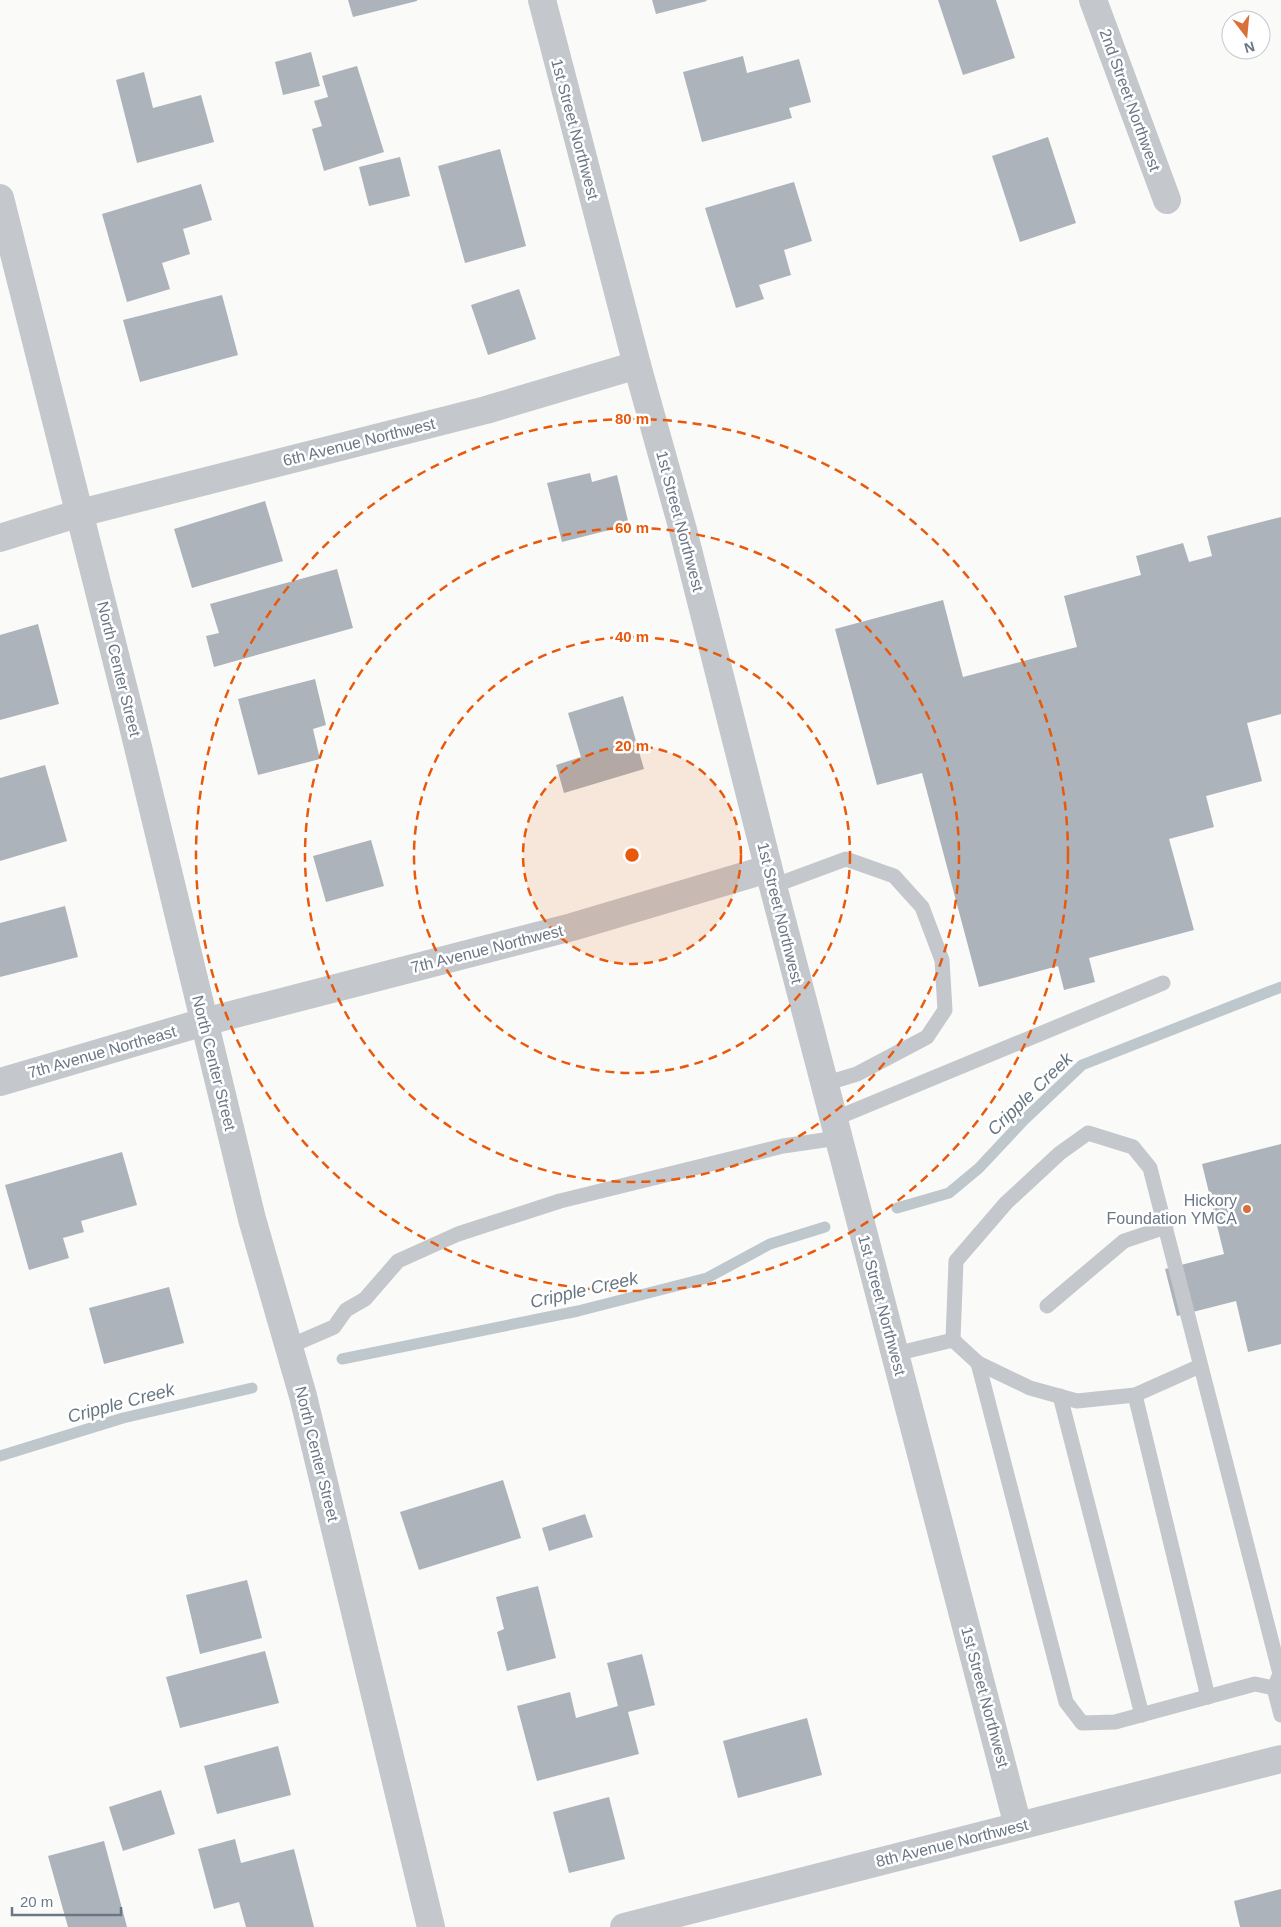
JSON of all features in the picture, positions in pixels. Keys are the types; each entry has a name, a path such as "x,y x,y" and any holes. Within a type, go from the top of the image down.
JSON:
{"street":[{"name":"1st Street Northwest","path":"542,0 637,365 683,530 770,877 1018,1826"},
{"name":"2nd Street Northwest","path":"1093,0 1167,200"},
{"name":"North Center Street","path":"0,198 135,732 252,1219 290,1346 431,1927"},
{"name":"6th Avenue Northwest","path":"0,538 80,514 486,410 637,365"},
{"name":"7th Avenue Northwest","path":"204,1022 770,877"},
{"name":"7th Avenue Northeast","path":"0,1082 204,1022"},
{"name":"8th Avenue Northwest","path":"624,1927 1281,1760"}],"lane":[{"path":"770,877 846,859 894,876 922,907 942,960 945,1010 927,1037 857,1074 824,1084"},
{"path":"290,1346 334,1327 346,1310 365,1299 398,1261 458,1234 560,1201 783,1146 836,1128 1163,983"},
{"path":"1200,1366 1135,1395 1077,1401 1030,1388 978,1363 953,1340 956,1261 1006,1203 1060,1153 1088,1133 1133,1147 1150,1168 1280,1674 1274,1688 1281,1715"},
{"path":"1047,1306 1124,1241 1166,1227"},
{"path":"895,1354 953,1340"},
{"path":"978,1363 1066,1702 1082,1723 1115,1722 1255,1684 1274,1688"},
{"path":"1135,1395 1208,1697"},
{"path":"1060,1396 1142,1715"}],"building":[{"path":"348,0 417,0 417,1 353,17"},
{"path":"652,0 706,0 707,1 656,14"},
{"path":"938,0 996,0 1015,58 963,75"},
{"path":"311,52 320,86 283,95 275,62"},
{"path":"743,56 747,73 799,59 811,102 789,108 792,118 702,142 683,72"},
{"path":"357,66 384,152 324,171 312,129 322,126 314,101 328,97 322,76"},
{"path":"144,72 153,108 201,95 214,142 137,163 116,80"},
{"path":"1048,137 1076,223 1020,242 992,156"},
{"path":"500,149 526,246 465,263 438,166"},
{"path":"400,157 410,196 369,206 359,167"},
{"path":"794,182 812,241 784,250 791,275 759,285 764,299 736,308 705,208"},
{"path":"201,184 212,220 183,229 190,254 162,263 170,289 127,302 102,214"},
{"path":"519,289 536,339 488,355 471,305"},
{"path":"222,295 238,355 140,382 123,320"},
{"path":"590,473 592,482 617,475 629,525 562,542 547,483"},
{"path":"265,501 283,561 192,588 174,529"},
{"path":"1281,517 1281,714 1247,723 1262,781 1206,796 1214,827 1169,839 1194,930 1089,958 1095,982 1064,990 1058,966 979,987 922,773 877,785 835,629 943,600 963,677 1077,647 1064,596 1141,575 1136,556 1183,543 1189,562 1212,556 1207,536"},
{"path":"337,569 353,628 214,667 206,636 219,633 210,604"},
{"path":"38,624 59,704 0,720 0,635"},
{"path":"315,679 326,725 313,729 320,759 258,775 238,699"},
{"path":"623,696 644,769 564,793 556,765 581,757 568,713"},
{"path":"45,765 67,841 0,861 0,778"},
{"path":"371,840 384,886 326,902 313,856"},
{"path":"65,906 78,957 0,977 0,923"},
{"name":"Hickory Foundation YMCA","path":"1281,1144 1281,1344 1248,1352 1236,1301 1177,1316 1165,1269 1224,1254 1202,1164"},
{"path":"122,1152 137,1205 81,1221 84,1232 63,1238 69,1258 29,1270 5,1185"},
{"path":"169,1287 184,1343 104,1364 89,1308"},
{"path":"503,1480 521,1538 419,1570 400,1512"},
{"path":"585,1514 593,1537 549,1551 542,1528"},
{"path":"247,1580 262,1638 200,1654 186,1595"},
{"path":"538,1586 556,1658 507,1671 497,1632 504,1629 496,1597"},
{"path":"265,1651 279,1703 180,1728 166,1677"},
{"path":"642,1654 655,1705 628,1712 639,1754 537,1781 517,1706 570,1692 576,1718 618,1706 607,1663"},
{"path":"807,1718 822,1775 738,1798 723,1741"},
{"path":"278,1746 291,1795 217,1814 204,1766"},
{"path":"161,1790 175,1834 123,1851 109,1807"},
{"path":"609,1797 625,1859 569,1873 553,1812"},
{"path":"235,1839 241,1863 294,1849 314,1927 246,1927 239,1902 214,1909 198,1849"},
{"path":"104,1841 127,1927 68,1927 48,1856"},
{"path":"1281,1889 1281,1927 1240,1927 1234,1901"}],"waterway":[{"name":"Cripple Creek","path":"897,1208 949,1193 979,1168 1024,1120 1082,1065 1281,987"},
{"name":"Cripple Creek","path":"342,1359 578,1311 707,1278 770,1244 825,1227"},
{"name":"Cripple Creek","path":"0,1456 123,1418 252,1388"}],"place":[{"name":"Hickory Foundation YMCA","path":"1247,1209"}]}
